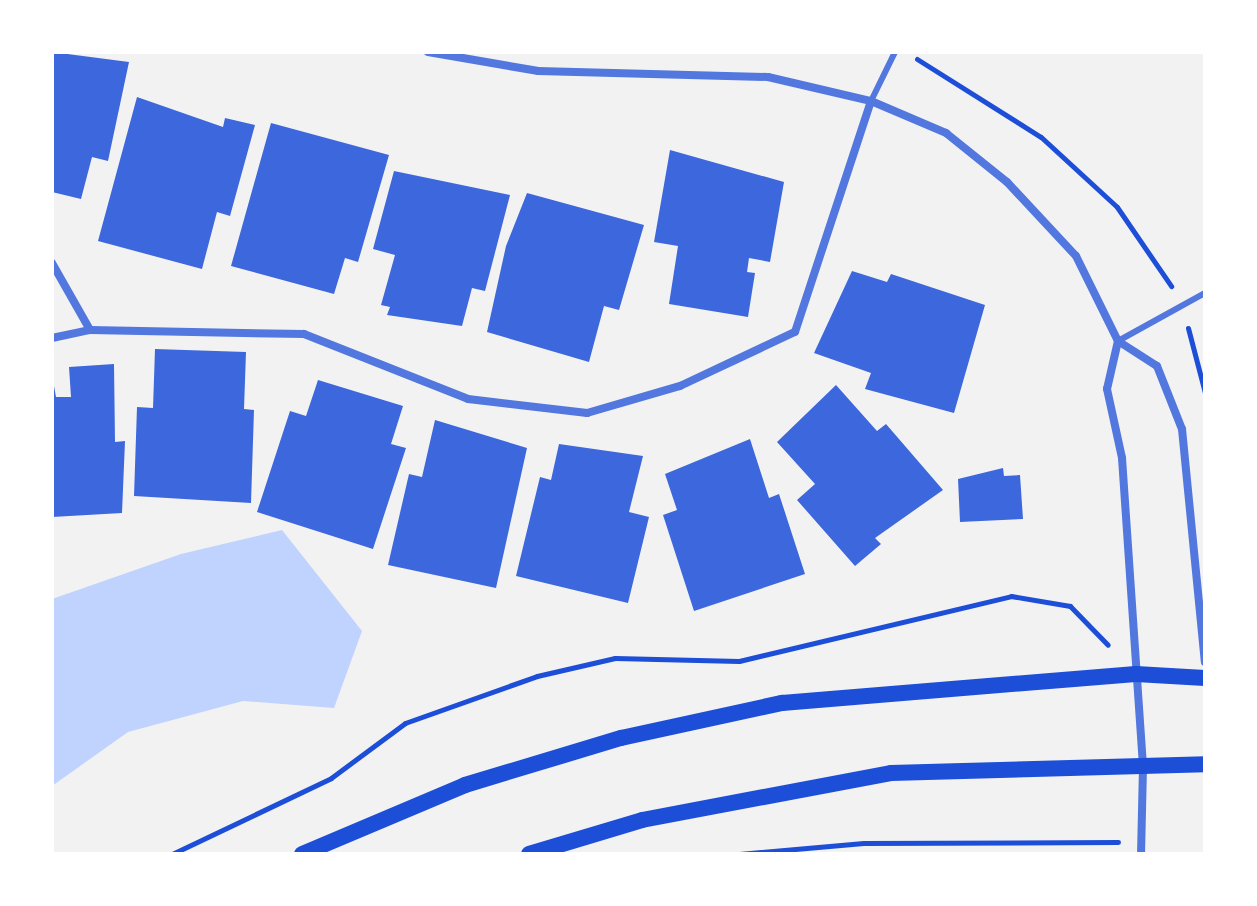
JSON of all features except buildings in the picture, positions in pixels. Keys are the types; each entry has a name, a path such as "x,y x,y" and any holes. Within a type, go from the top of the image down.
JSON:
{"main road":[{"path":"302,854 465,785 621,738 782,703 1136,674 1205,678"},
{"path":"529,854 809,784 891,773 1205,764"}],"street":[{"path":"428,52 538,71 768,77 871,101 946,133 1007,182 1076,256 1118,341 1157,366 1182,429 1205,662"},
{"path":"52,338 90,330 304,334 468,399 587,413 667,390 795,332 871,101"},
{"path":"52,263 90,330"},
{"path":"1118,341 1107,389 1122,458 1143,767 1141,854"}],"lane":[{"path":"871,101 895,52"},
{"path":"1118,341 1205,293"}],"path":[{"path":"905,52 1041,137 1142,238 1182,305 1205,393"},
{"path":"172,854 331,778 405,723 537,676 615,658 739,661 1011,596 1070,606 1136,674"},
{"path":"739,854 864,843 1141,842"}],"water":[{"path":"282,530 362,631 334,708 243,701 128,732 52,786 52,599 181,554"}]}
